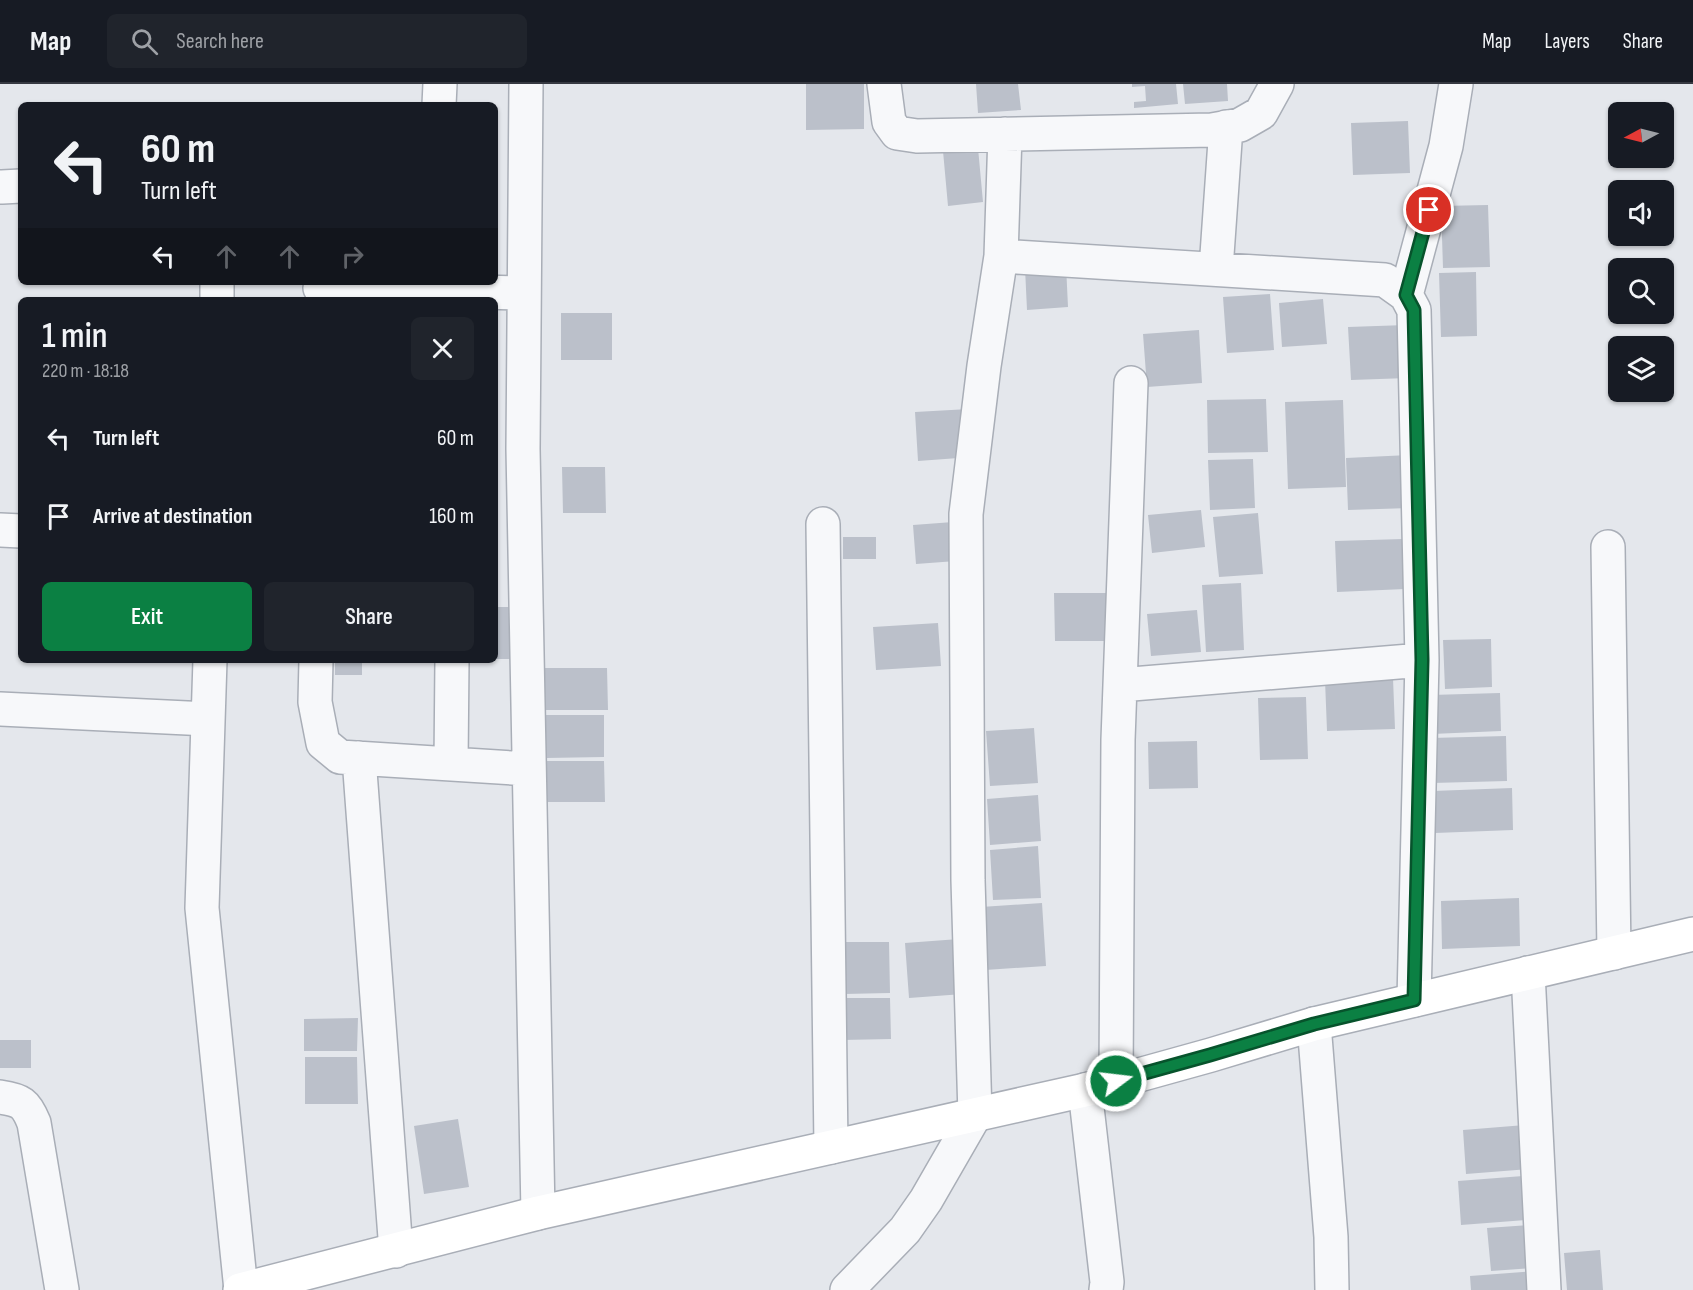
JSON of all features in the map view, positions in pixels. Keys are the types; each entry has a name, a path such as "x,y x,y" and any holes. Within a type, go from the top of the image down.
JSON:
{"street":[{"path":"439,102 440,84"},
{"path":"526,84 523,449 538,1214"},
{"path":"884,84 889,122 897,133 917,136 1212,130 1240,125 1262,113 1277,84"},
{"path":"1406,295 1446,146 1456,84"},
{"path":"1216,269 1226,127"},
{"path":"847,1290 905,1230 926,1200 975,1115 968,880 966,514 984,366 1002,256 1005,134"},
{"path":"1002,256 1385,280 1406,295 1414,310 1422,660 1414,1000"},
{"path":"320,290 457,296 524,293"},
{"path":"1106,1290 1100,1085 1120,685 1131,383"},
{"path":"823,524 831,1147"},
{"path":"0,530 18,531"},
{"path":"1608,547 1614,953"},
{"path":"1120,685 1422,660"},
{"path":"210,663 202,908 240,1290 274,1286 538,1214 1100,1085 1314,1024 1693,934"},
{"path":"316,663 315,702 323,743 340,757 529,769"},
{"path":"451,764 452,663"},
{"path":"0,709 208,719"},
{"path":"359,758 396,1251"},
{"path":"1528,973 1544,1290"},
{"path":"1314,1024 1331,1237 1332,1290"},
{"path":"0,1096 14,1099 28,1107 34,1122 63,1290"}],"building":[{"path":"806,84 864,84 864,129 806,130"},
{"path":"976,84 1018,84 1021,110 978,113"},
{"path":"1132,84 1176,84 1178,104 1134,108 1134,102 1146,101 1145,86 1132,87"},
{"path":"1183,84 1227,84 1228,101 1185,104"},
{"path":"1408,121 1410,173 1353,175 1351,123"},
{"path":"978,148 983,202 948,206 943,151"},
{"path":"1488,205 1490,267 1443,268 1441,206"},
{"path":"1066,265 1068,307 1027,310 1025,268"},
{"path":"1476,272 1477,336 1441,337 1439,273"},
{"path":"1270,294 1274,350 1227,353 1223,297"},
{"path":"1323,299 1327,344 1282,347 1279,303"},
{"path":"561,313 612,313 612,360 561,360"},
{"path":"1406,325 1408,378 1351,380 1348,327"},
{"path":"1199,330 1202,383 1147,387 1143,334"},
{"path":"1266,399 1268,452 1208,453 1207,400"},
{"path":"1343,400 1346,487 1288,489 1285,402"},
{"path":"969,409 972,457 918,461 915,412"},
{"path":"1409,455 1410,508 1348,510 1346,458"},
{"path":"1253,459 1255,508 1210,510 1208,460"},
{"path":"562,467 605,467 606,513 563,513"},
{"path":"1201,510 1205,547 1152,553 1148,515"},
{"path":"1258,513 1263,574 1219,577 1213,517"},
{"path":"953,522 956,561 916,564 913,525"},
{"path":"843,537 876,537 876,559 843,559"},
{"path":"1403,539 1405,589 1337,592 1335,541"},
{"path":"1241,583 1244,650 1206,652 1202,585"},
{"path":"1054,593 1116,593 1116,641 1055,641"},
{"path":"498,607 513,607 514,659 498,659"},
{"path":"1197,610 1201,652 1151,656 1147,614"},
{"path":"938,623 941,666 876,670 873,627"},
{"path":"1491,639 1492,687 1445,689 1443,640"},
{"path":"335,663 362,663 362,675 335,675"},
{"path":"543,668 607,668 608,710 544,710"},
{"path":"1393,678 1395,729 1327,731 1325,680"},
{"path":"1500,693 1501,731 1432,734 1431,695"},
{"path":"1306,697 1308,759 1260,760 1258,698"},
{"path":"546,715 604,715 604,757 546,758"},
{"path":"1034,728 1038,783 990,786 986,731"},
{"path":"1506,736 1507,781 1432,783 1431,738"},
{"path":"1197,741 1198,788 1149,789 1148,742"},
{"path":"538,761 604,761 605,802 539,802"},
{"path":"1512,788 1513,830 1435,833 1433,791"},
{"path":"1038,795 1041,841 990,845 987,799"},
{"path":"1038,846 1041,898 993,900 990,850"},
{"path":"1519,898 1520,946 1442,949 1441,901"},
{"path":"1042,903 1046,966 985,970 981,907"},
{"path":"959,939 963,994 909,998 905,943"},
{"path":"843,942 889,942 890,993 844,994"},
{"path":"842,998 890,998 891,1039 842,1040"},
{"path":"358,1018 357,1051 304,1051 304,1019"},
{"path":"0,1040 31,1040 31,1068 0,1068"},
{"path":"305,1057 357,1057 358,1104 305,1104"},
{"path":"458,1119 469,1187 424,1194 414,1126"},
{"path":"1525,1125 1529,1169 1466,1174 1463,1130"},
{"path":"1523,1176 1527,1220 1461,1225 1458,1181"},
{"path":"1529,1225 1533,1268 1491,1271 1487,1228"},
{"path":"1600,1250 1603,1290 1567,1290 1564,1253"},
{"path":"1537,1271 1538,1290 1471,1290 1470,1276"}],"route":[{"path":"1116,1081 1314,1024 1414,1000 1422,660 1414,310 1406,295 1429,210"}]}
